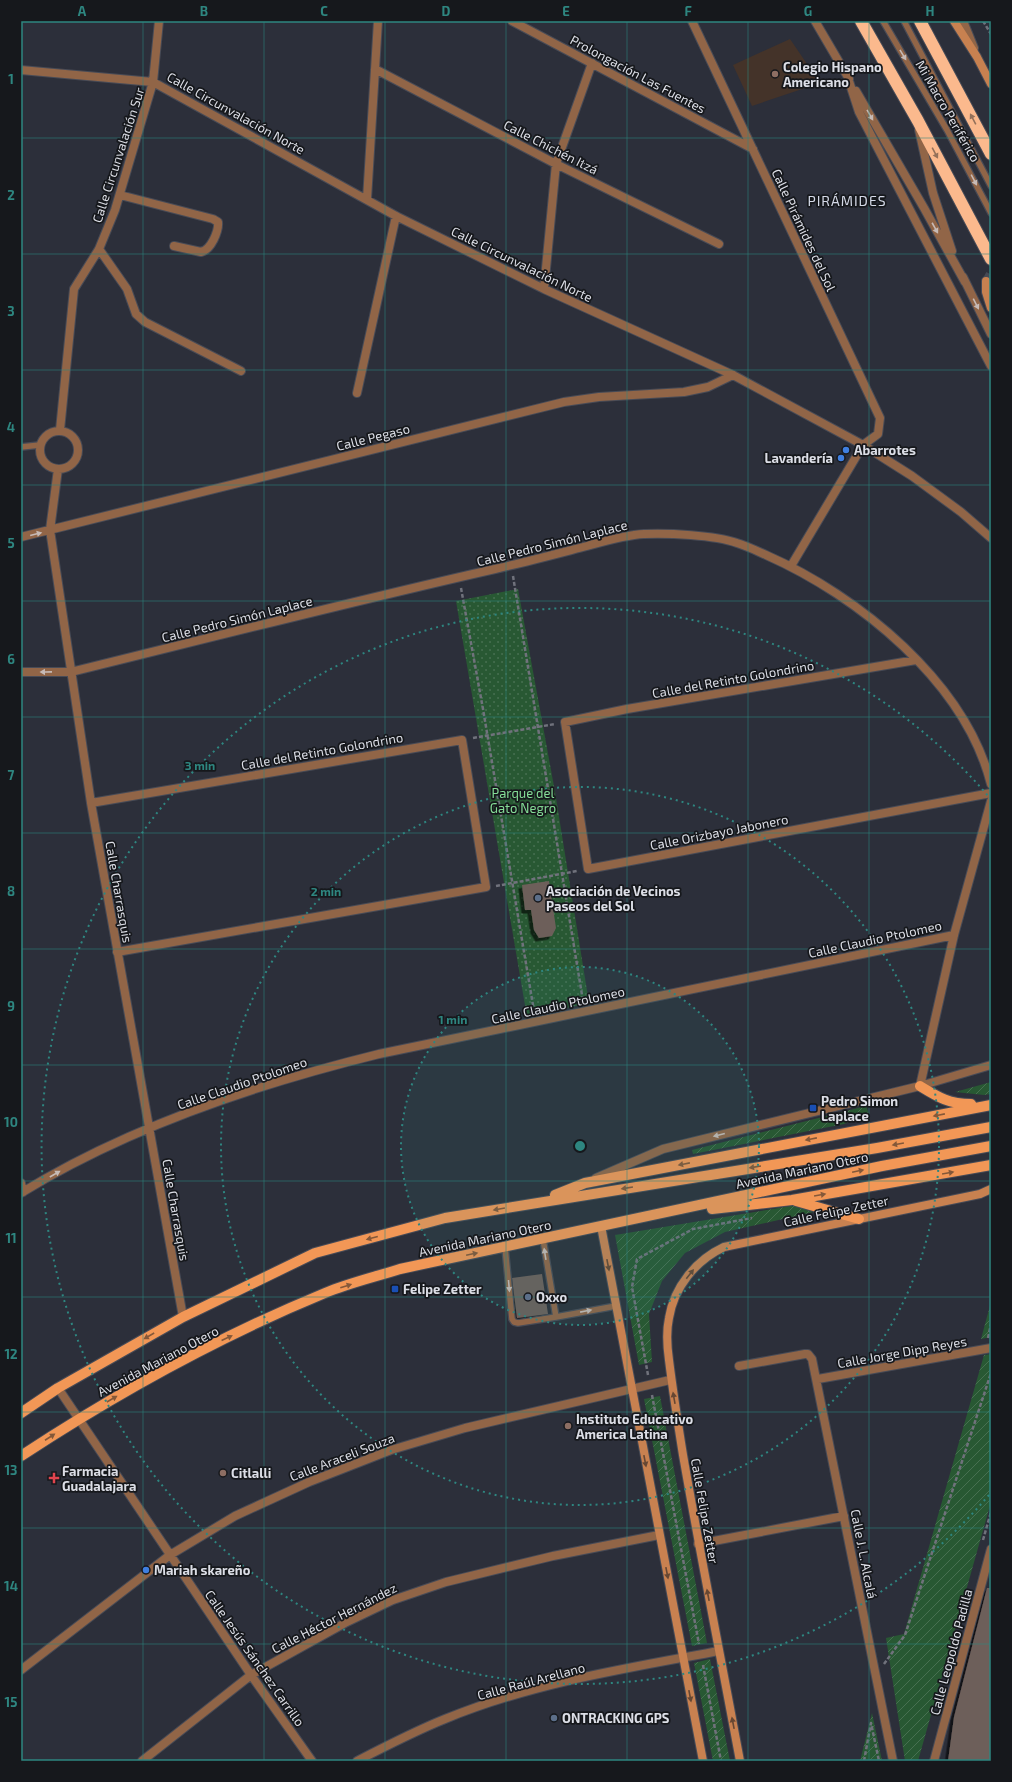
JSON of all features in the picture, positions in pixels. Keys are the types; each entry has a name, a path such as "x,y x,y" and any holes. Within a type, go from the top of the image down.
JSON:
{"highway":[{"path":"920,21 991,154"},
{"path":"861,23 918,121 991,259"}],"main road":[{"path":"954,21 977,57 991,84"},
{"path":"986,281 986,292 991,308"},
{"path":"920,1086 942,1100 961,1104 990,1105"},
{"path":"539,1202 585,1183 990,1105"},
{"name":"Avenida Mariano Otero","path":"21,1413 58,1388 183,1317 315,1253 445,1218 877,1148 991,1127"},
{"name":"Avenida Mariano Otero","path":"21,1456 79,1418 190,1355 326,1293 400,1269 882,1166 991,1146"},
{"path":"656,1215 792,1200 991,1165"},
{"name":"Calle Felipe Zetter","path":"740,1761 698,1544 670,1380 667,1346 669,1316 678,1291 692,1270 701,1261 711,1253 724,1247 980,1194 991,1189"},
{"path":"980,1194 991,1192"},
{"path":"792,1200 859,1219"},
{"path":"601,1226 703,1761"}],"street":[{"name":"Calle Circunvalación Sur","path":"60,430 74,289 99,249 116,210 153,82 159,21"},
{"path":"367,199 378,21"},
{"name":"Prolongación Las Fuentes","path":"512,21 753,149"},
{"name":"Calle Pirámides del Sol","path":"692,21 880,418 878,434 863,445"},
{"path":"815,21 924,208 965,282 991,334"},
{"path":"963,21 977,57"},
{"path":"544,289 556,164 592,63"},
{"name":"Calle Chichén Itzá","path":"375,69 556,164 719,244"},
{"name":"Calle Circunvalación Norte","path":"21,70 153,82 396,216 544,289 733,375 863,445 912,476 990,535"},
{"path":"847,75 859,112 991,366"},
{"path":"918,121 933,193 965,282"},
{"path":"120,195 213,219 218,222 218,227 209,248 205,251 201,252 174,246"},
{"path":"357,393 396,216"},
{"path":"99,249 127,289 136,314 145,322 241,371"},
{"name":"Calle Pegaso","path":"21,537 564,402 599,397 684,392 708,387 733,375"},
{"path":"60,430 72,436 76,441 78,454 71,465 58,469 43,461 40,445 48,434 60,430"},
{"path":"791,566 863,445"},
{"name":"Calle Charrasquis","path":"58,469 50,530 91,802 183,1317"},
{"name":"Calle Pedro Simón Laplace","path":"21,672 71,672 511,565 614,538 642,534 702,537 736,542 791,566 856,606 885,628 940,686 974,738 987,767 991,784"},
{"name":"Calle del Retinto Golondrino","path":"565,722 916,660"},
{"path":"565,722 588,869"},
{"path":"117,952 486,887 462,740"},
{"name":"Calle del Retinto Golondrino","path":"91,802 462,740"},
{"name":"Calle Orizbayo Jabonero","path":"588,869 991,793"},
{"path":"920,1086 954,935 991,801"},
{"name":"Calle Claudio Ptolomeo","path":"22,1193 83,1158 149,1129 218,1102 334,1065 535,1021 954,935"},
{"path":"585,1183 663,1149 920,1086 991,1065"},
{"path":"21,1183 22,1193"},
{"name":"Calle Jorge Dipp Reyes","path":"818,1379 991,1348"},
{"name":"Calle J. L. Alcalá","path":"739,1366 808,1354 812,1359 818,1379 893,1761"},
{"name":"Calle Araceli Souza","path":"21,1670 170,1555 236,1516 309,1482 390,1450 465,1428 670,1380"},
{"name":"Calle Jesús Sánchez Carrillo","path":"58,1388 251,1675 312,1761"},
{"path":"698,1544 844,1516"},
{"name":"Calle Héctor Hernández","path":"142,1761 251,1675 345,1623 393,1600 446,1582 553,1556 659,1535"},
{"name":"Calle Leopoldo Padilla","path":"934,1761 991,1549"},
{"name":"Calle Raúl Arellano","path":"357,1761 446,1719 493,1702 542,1688 683,1657 719,1651"}],"lane":[{"name":"Mi Macro Periférico","path":"883,21 947,130 991,213"},
{"name":"Mi Macro Periférico","path":"904,21 991,186"},
{"path":"21,447 40,445"},
{"path":"543,1239 556,1317"},
{"path":"505,1247 512,1319 514,1322 518,1323 616,1306"}],"path":[{"path":"983,21 991,34"},
{"path":"511,565 585,1011"},
{"path":"459,577 535,1021"},
{"path":"462,740 565,722"},
{"path":"486,887 588,869"},
{"path":"721,1761 632,1287 637,1259 693,1229 756,1218"},
{"path":"988,1336 991,1324"},
{"path":"884,1665 905,1635 991,1373"},
{"path":"864,1761 871,1723 879,1761"}],"shaded area":[{"name":"Colegio Hispano Americano","path":"790,39 820,83 752,106 733,65"}],"green space":[{"name":"Parque del Gato Negro","path":"518,589 555,792 589,1003 527,1017 456,601"},
{"path":"991,1082 991,1094 984,1095 955,1092"},
{"path":"866,1106 869,1114 844,1124 693,1154 692,1150"},
{"path":"797,1205 814,1212 725,1232 685,1253 662,1281 649,1314 652,1362 639,1365 615,1235"},
{"path":"991,1302 991,1337 981,1339"},
{"path":"991,1354 991,1502 918,1761 905,1761 886,1638 904,1634 984,1355"},
{"path":"660,1396 707,1643 692,1646 644,1399"},
{"path":"710,1659 730,1761 713,1761 694,1663"},
{"path":"872,1713 882,1761 860,1761"}],"building":[{"name":"Asociación de Vecinos Paseos del Sol","path":"549,881 556,928 552,936 539,938 534,930 531,910 525,910 522,885"},
{"name":"Oxxo","path":"542,1274 548,1314 517,1318 512,1278"},
{"path":"987,1588 991,1588 991,1761 948,1761 954,1717"}],"tunnel":[{"path":"986,281 991,272"}],"place":[{"name":"Colegio Hispano Americano","path":"775,74"},
{"name":"Abarrotes","path":"846,450"},
{"name":"Lavandería","path":"841,458"},
{"name":"Asociación de Vecinos Paseos del Sol","path":"538,898"},
{"name":"Pedro Simon Laplace","path":"813,1108"},
{"name":"Felipe Zetter","path":"395,1289"},
{"name":"Oxxo","path":"528,1297"},
{"name":"Instituto Educativo America Latina","path":"568,1426"},
{"name":"Citlalli","path":"223,1473"},
{"name":"Farmacia Guadalajara","path":"54,1478"},
{"name":"Mariah skareño","path":"146,1570"},
{"name":"ONTRACKING GPS","path":"554,1718"}],"district":[{"name":"PIRÁMIDES","path":"847,201"}]}
